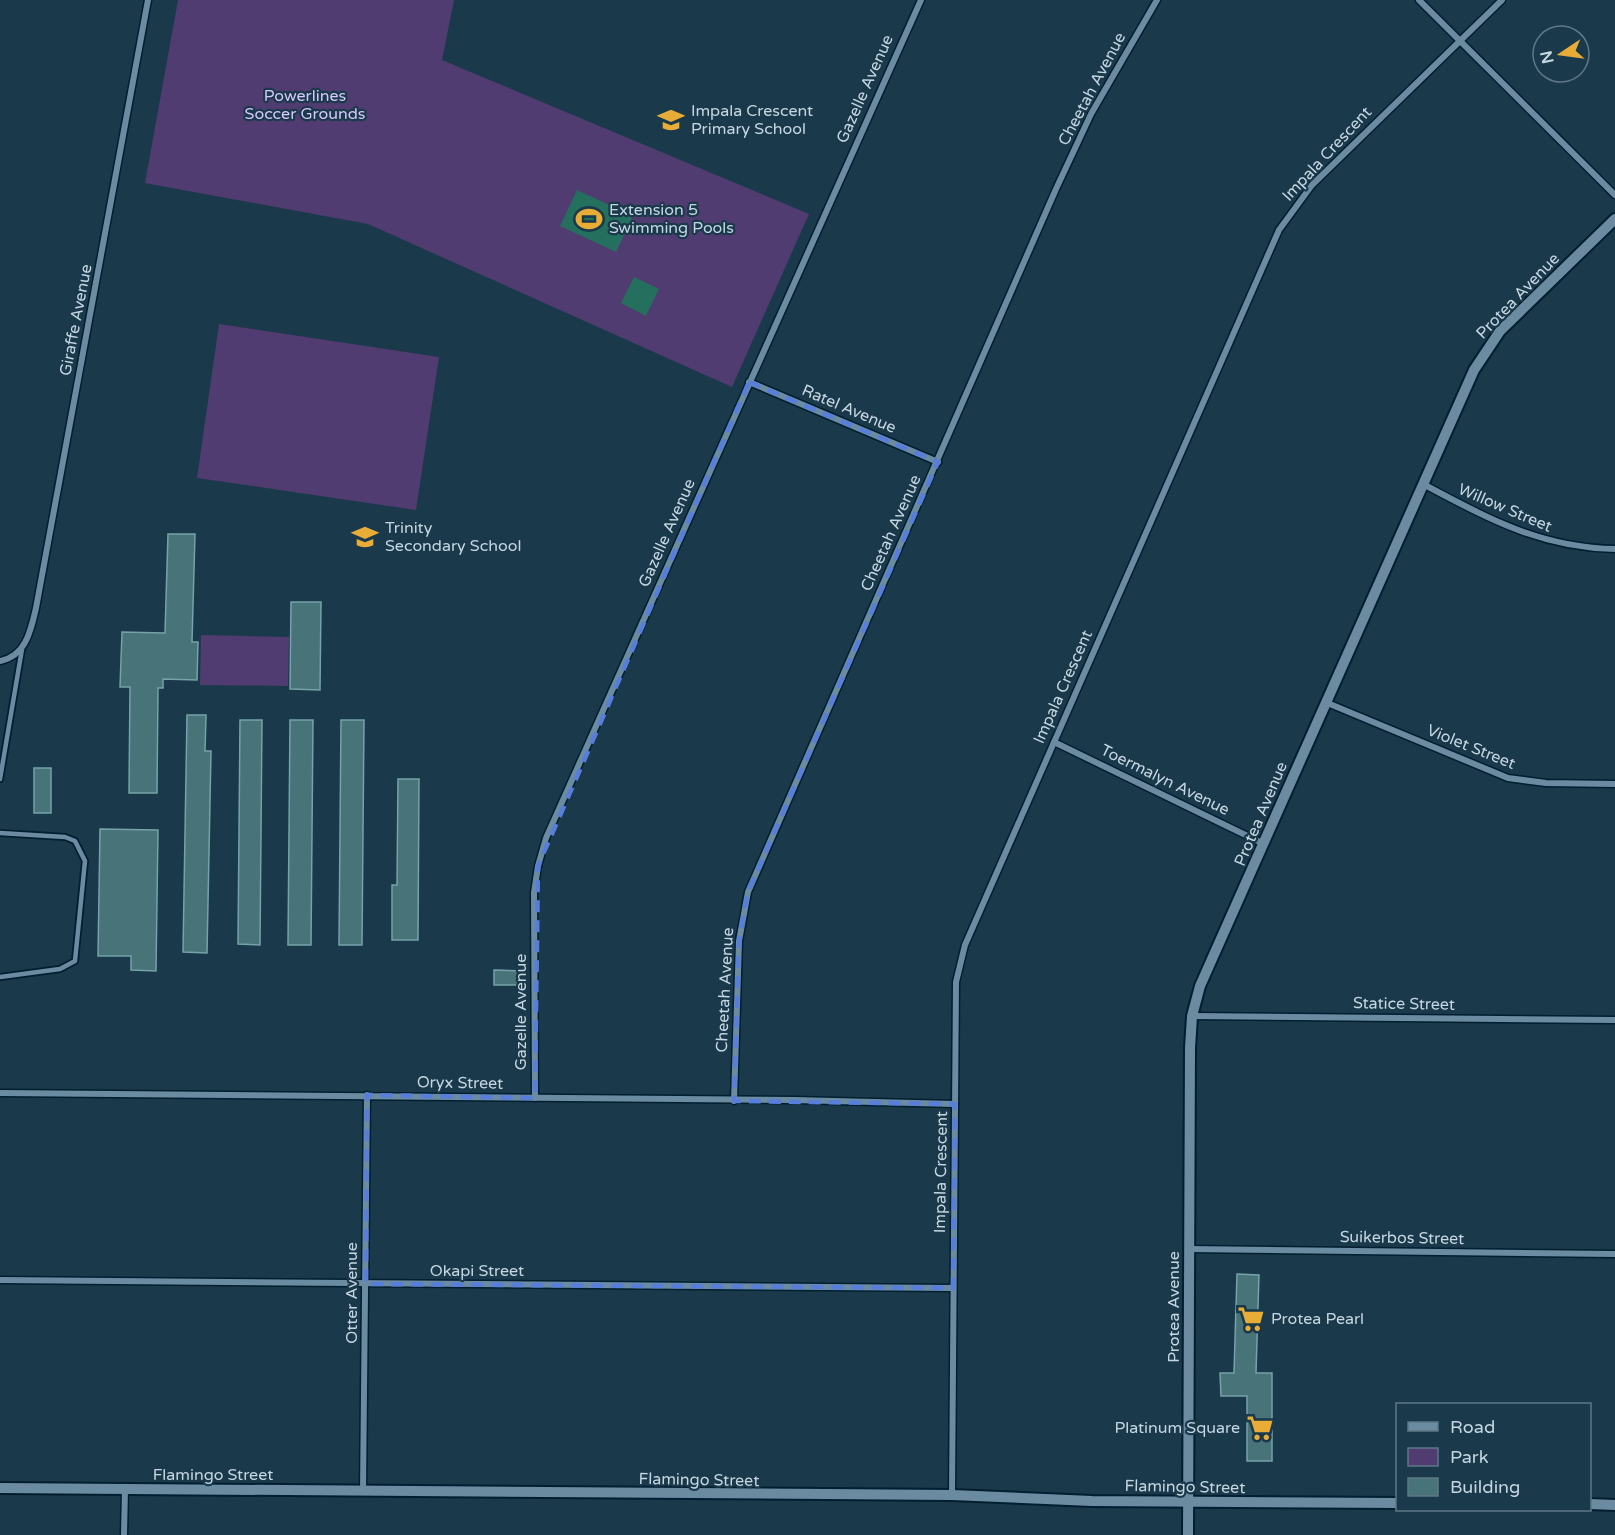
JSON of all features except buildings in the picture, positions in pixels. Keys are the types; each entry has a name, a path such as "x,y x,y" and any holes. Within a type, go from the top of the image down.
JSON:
{"street":[{"name":"Giraffe Avenue","path":"24,647 36,608 148,0"},
{"name":"Gazelle Avenue","path":"535,1098 534,893 538,866 550,830 921,0"},
{"name":"Cheetah Avenue","path":"734,1101 739,941 748,892 1091,114 1157,0"},
{"path":"1419,0 1615,195"},
{"name":"Impala Crescent","path":"952,1495 956,982 960,963 998,866 1279,230 1312,185 1502,0"},
{"name":"Protea Avenue","path":"1188,1535 1192,1016 1200,986 1458,402 1491,343 1615,219"},
{"name":"Ratel Avenue","path":"749,382 938,462"},
{"name":"Willow Street","path":"1423,484 1475,512 1545,541 1593,549 1615,549"},
{"path":"0,661 24,647"},
{"name":"Violet Street","path":"1324,702 1508,778 1546,783 1615,784"},
{"name":"Toermalyn Avenue","path":"1054,742 1264,844"},
{"name":"Statice Street","path":"1192,1016 1615,1020"},
{"name":"Oryx Street","path":"0,1093 367,1095 956,1104"},
{"name":"Otter Avenue","path":"363,1492 367,1095"},
{"name":"Suikerbos Street","path":"1189,1249 1615,1254"},
{"name":"Okapi Street","path":"0,1280 953,1288"},
{"name":"Flamingo Street","path":"0,1488 952,1495 1188,1502 1396,1503"},
{"path":"124,1535 125,1489"},
{"path":"1591,1504 1615,1505"}],"lane":[{"path":"0,780 24,647"},
{"path":"0,833 65,837 75,841 86,861 75,961 60,969 0,977"}],"highlighted area":[{"path":"749,382 938,462 748,892 739,941 734,1101 955,1104 953,1288 366,1284 367,1095 535,1098 538,866"}],"green space":[{"name":"Powerlines Soccer Grounds","path":"178,0 454,0 442,60 809,214 732,387 368,224 145,183"},
{"path":"219,324 439,357 416,510 197,478"},
{"path":"201,635 289,637 288,686 200,685"}],"shaded area":[{"path":"577,190 633,216 616,252 560,226"},
{"path":"634,277 659,289 646,316 621,303"}],"place":[{"name":"Impala Crescent Primary School","path":"671,120"},
{"name":"Extension 5 Swimming Pools","path":"589,219"},
{"name":"Trinity Secondary School","path":"365,537"},
{"name":"Protea Pearl","path":"1251,1319"},
{"name":"Platinum Square","path":"1260,1428"}]}
